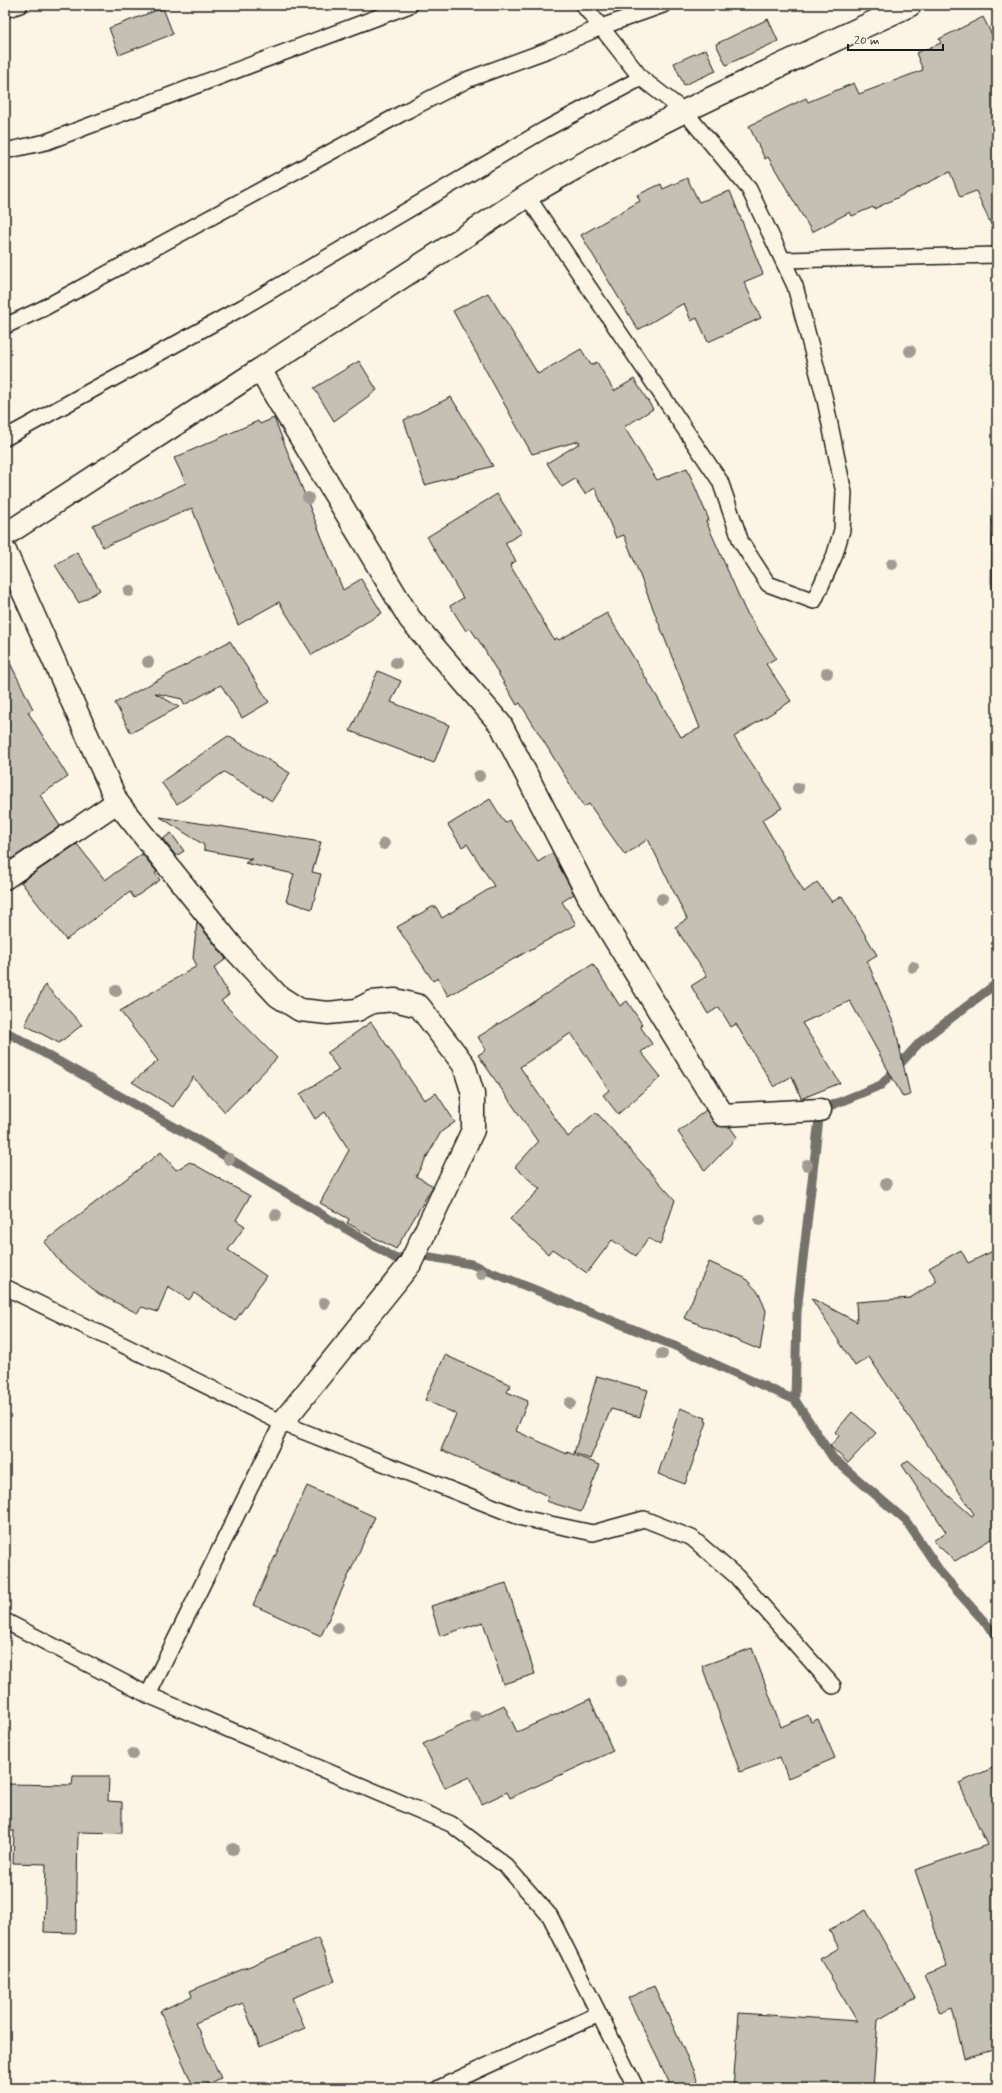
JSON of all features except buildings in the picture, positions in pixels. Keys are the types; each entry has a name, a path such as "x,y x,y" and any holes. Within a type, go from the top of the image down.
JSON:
{"street":[{"path":"5,535 527,196 568,172 685,112 910,5"},
{"path":"260,370 410,619 501,725 588,897 723,1115 820,1110"},
{"path":"5,551 117,802 235,950 278,996 300,1010 328,1013 357,1010 372,1002 395,1000 420,1006 464,1065 473,1094 473,1130 413,1254 410,1264 282,1423"},
{"path":"5,878 117,802"}],"lane":[{"path":"5,10 20,5"},
{"path":"5,151 46,142 410,5"},
{"path":"527,196 720,481 741,542 768,584 814,601 834,557 842,530 844,493 825,400 795,286 749,189 685,112 641,78 583,5"},
{"path":"5,326 42,309 408,110 469,80 548,50 601,27 663,5"},
{"path":"5,438 242,307 544,130 641,78"},
{"path":"783,260 997,255"},
{"path":"5,1287 282,1423 522,1518 593,1533 644,1519 692,1538 736,1576 834,1686"},
{"path":"148,1695 282,1423"},
{"path":"5,1621 148,1695 451,1824 506,1866 550,1916 636,2088"},
{"path":"439,2088 599,2014"}],"waterway":[{"path":"997,485 995,582 997,593"},
{"path":"795,1400 797,1312 820,1110 881,1085 920,1042 997,983"},
{"path":"5,1031 210,1147 396,1259 413,1254 471,1264 668,1343 795,1400 833,1458 906,1521 942,1574 997,1636"}]}
